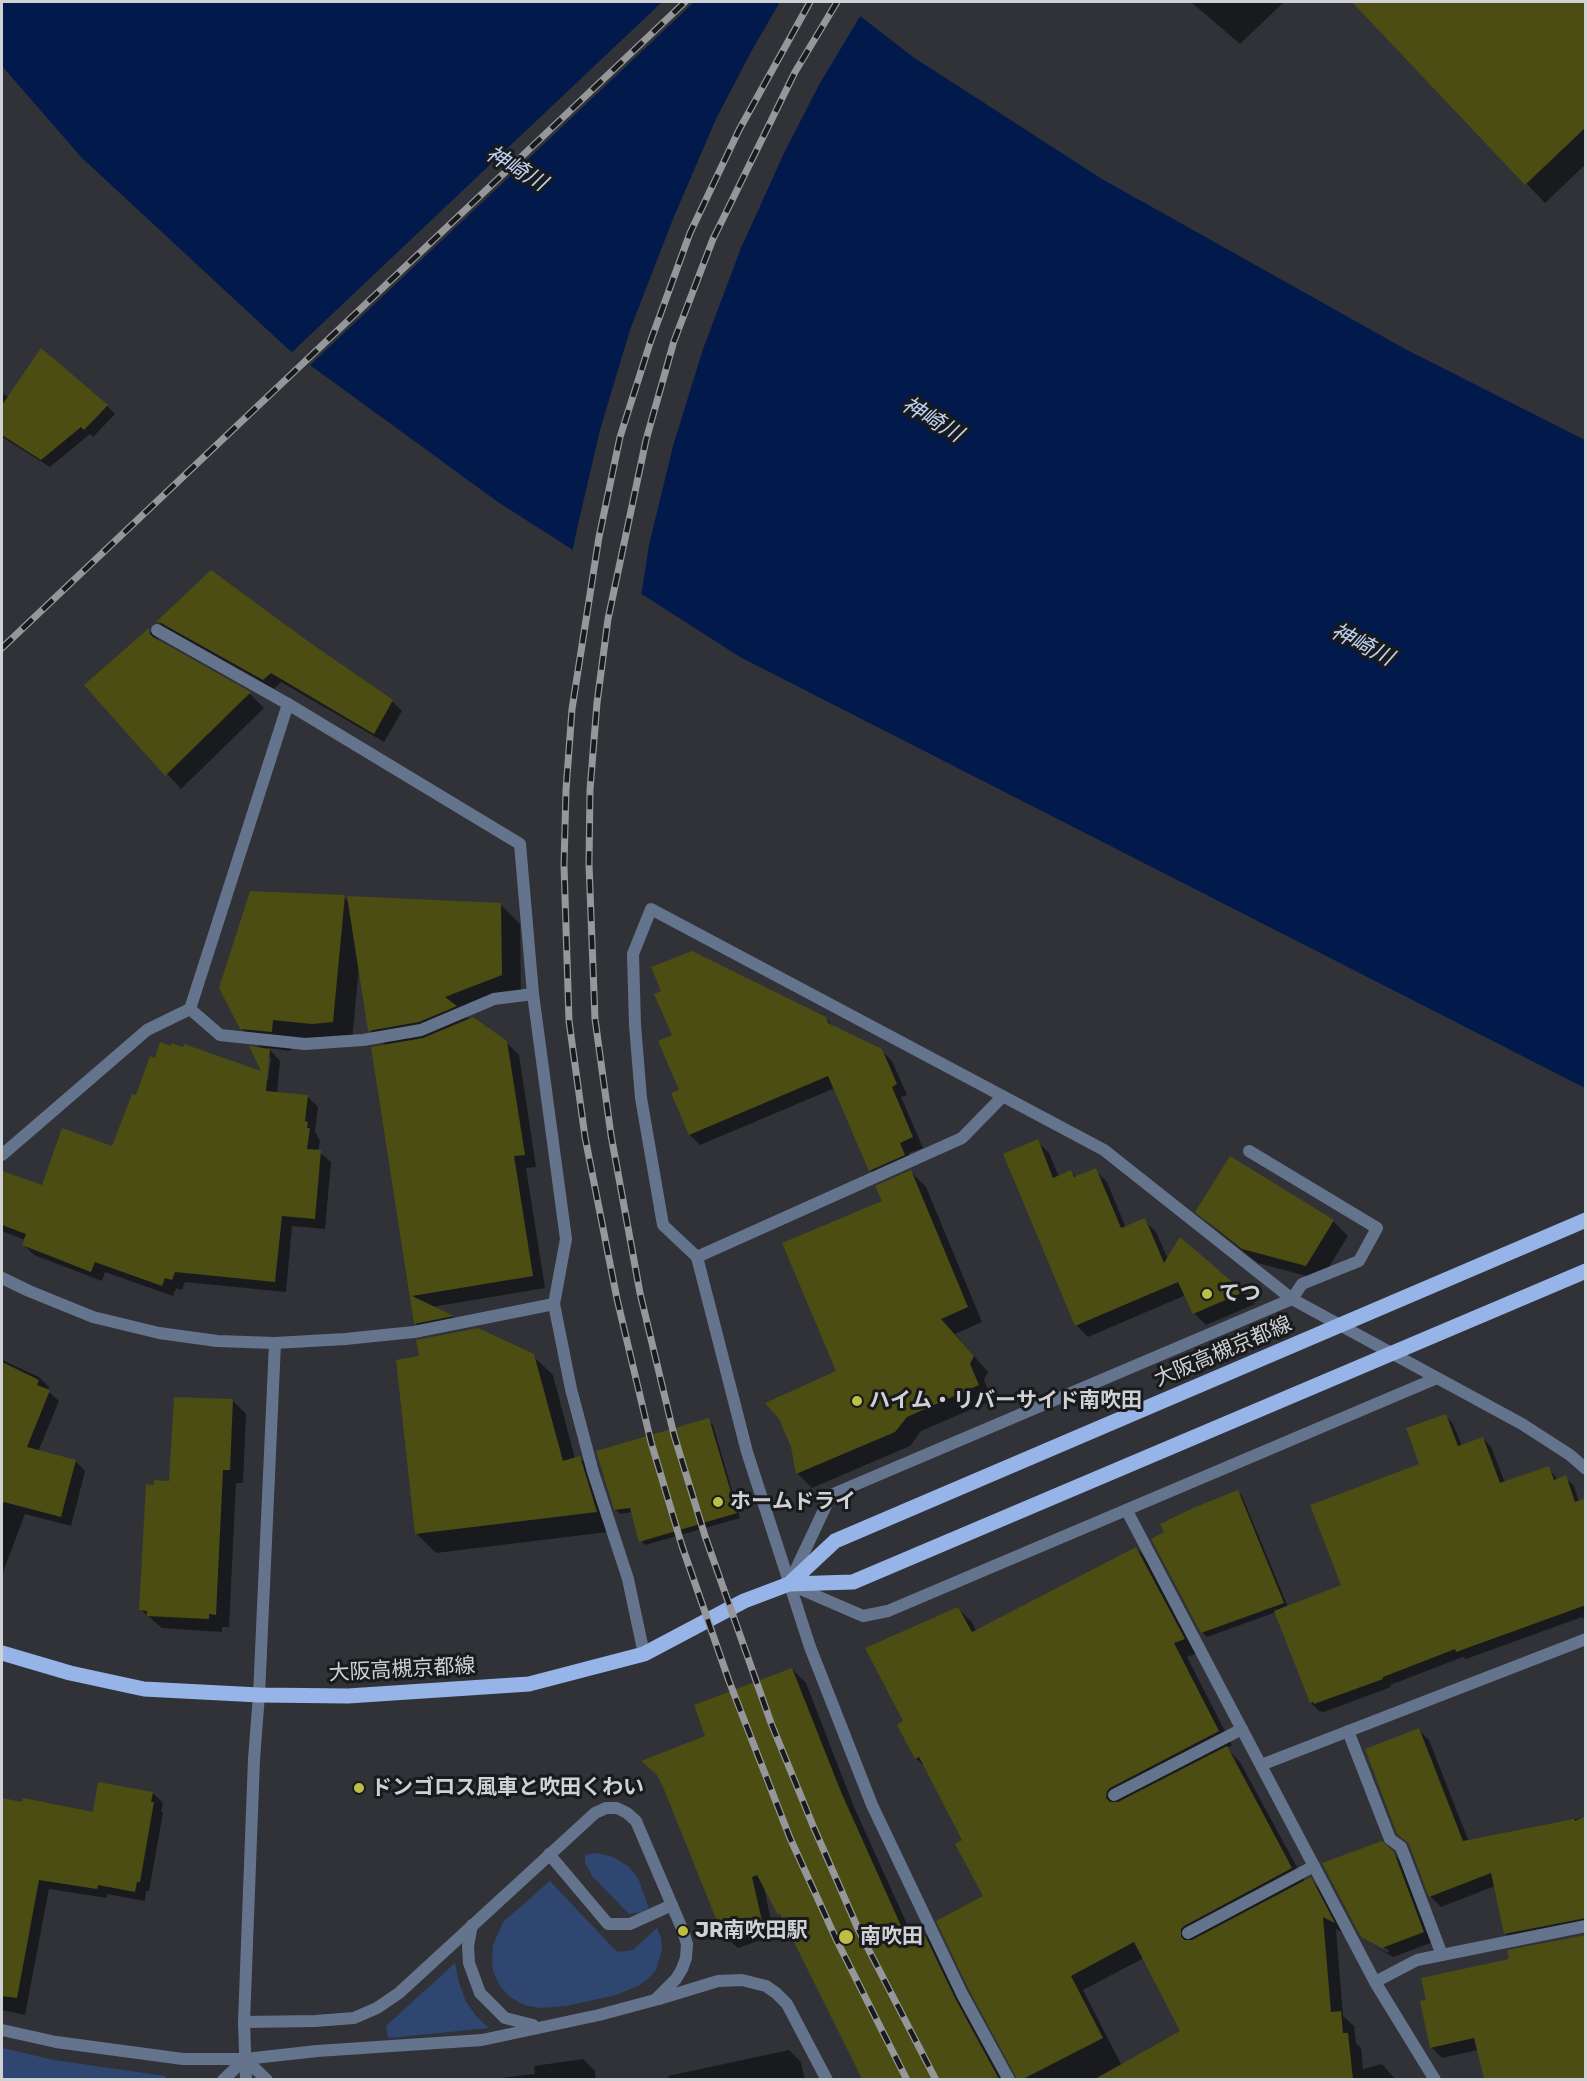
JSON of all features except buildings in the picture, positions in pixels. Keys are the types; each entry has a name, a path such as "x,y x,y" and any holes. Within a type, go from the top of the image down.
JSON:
{"main road":[{"name":"大阪高槻京都線","path":"789,1584 835,1541 1586,1220"},
{"name":"大阪高槻京都線","path":"2,1653 70,1673 144,1689 259,1695 348,1696 529,1684 644,1654 744,1601 789,1584 853,1582 1586,1271"}],"street":[{"path":"156,630 288,704 520,844 533,994 566,1239 554,1305 593,1473 628,1578 644,1654"},
{"path":"2,1155 147,1030 190,1009 288,704"},
{"path":"1009,2079 962,1994 872,1806 810,1647 789,1584 747,1452 697,1257 663,1225 641,1098 635,1025 633,954 651,909 1104,1150 1292,1299 1522,1424 1586,1468"},
{"path":"190,1009 220,1035 305,1044 363,1040 421,1030 494,999 533,994"},
{"path":"697,1257 962,1138 1003,1096"},
{"path":"789,1584 831,1496 1292,1299 1302,1284 1359,1261 1377,1228 1249,1151"},
{"path":"2,1278 93,1317 159,1333 217,1341 275,1343 414,1332 554,1305"},
{"path":"246,2079 244,2022 254,1759 275,1343"},
{"path":"789,1584 863,1616 888,1611 1437,1378"},
{"path":"1127,1511 1375,1982 1435,2079"},
{"path":"1261,1765 1586,1639"},
{"path":"1114,1795 1242,1729"},
{"path":"1348,1731 1390,1839 1401,1847 1442,1954"},
{"path":"244,2022 315,2021 354,2018 367,2014 399,1992 595,1813 606,1808 617,1808 636,1821 687,1944 686,1958 676,1979 655,2000"},
{"path":"549,1854 608,1924 630,1924 672,1905"},
{"path":"1188,1933 1314,1866"},
{"path":"472,1925 468,1946 469,1963 480,1993 505,2018 522,2024 541,2026"},
{"path":"1375,1982 1417,1960 1586,1926"},
{"path":"2,2030 56,2042 183,2059 245,2058 482,2040 541,2026 599,2016 718,1981 742,1980 766,1986 777,1993 787,2004 826,2079"},
{"path":"223,2079 245,2058"},
{"path":"245,2058 267,2079"}],"shaded area":[{"path":"597,1853 613,1857 628,1866 638,1878 649,1908 642,1912 629,1914 592,1876 585,1863 585,1855"},
{"path":"550,1881 617,1952 633,1950 657,1928 662,1950 656,1970 649,1978 640,1985 616,1995 566,2006 540,2008 524,2005 510,1997 500,1986 493,1971 493,1945 503,1922"},
{"path":"455,1963 466,2002 489,2028 388,2038 386,2026"},
{"path":"2,2048 54,2060 165,2076 167,2079 2,2079"}],"water":[{"name":"神崎川","path":"2,2 842,2 913,57 1102,179 1407,350 1585,440 1585,1088 740,657 498,502 288,349 81,157 2,66"}],"pier":[{"path":"662,2 694,2 308,367 290,354"},
{"path":"780,2 847,2 862,13 820,83 785,151 741,248 703,349 673,446 649,545 641,597 572,553 600,430 630,330 673,219 716,119"}],"railway":[{"path":"2,648 685,2"},
{"path":"810,2 739,130 690,233 651,340 620,437 599,537 572,709 566,790 564,865 569,1021 585,1137 617,1299 651,1442 682,1546 729,1681 790,1838 837,1941 907,2080"},
{"path":"837,2 795,72 713,239 674,341 646,440 608,619 597,703 590,790 589,864 595,1019 611,1135 640,1293 674,1435 705,1536 771,1723 814,1828 859,1931 936,2080"}],"place":[{"name":"てつ","path":"1207,1294"},
{"name":"ハイム・リバーサイド南吹田","path":"857,1401"},
{"name":"ホームドライ","path":"718,1502"},
{"name":"ドンゴロス風車と吹田くわい","path":"359,1788"},
{"name":"JR南吹田駅","path":"683,1931"},
{"name":"南吹田","path":"846,1937"}]}
